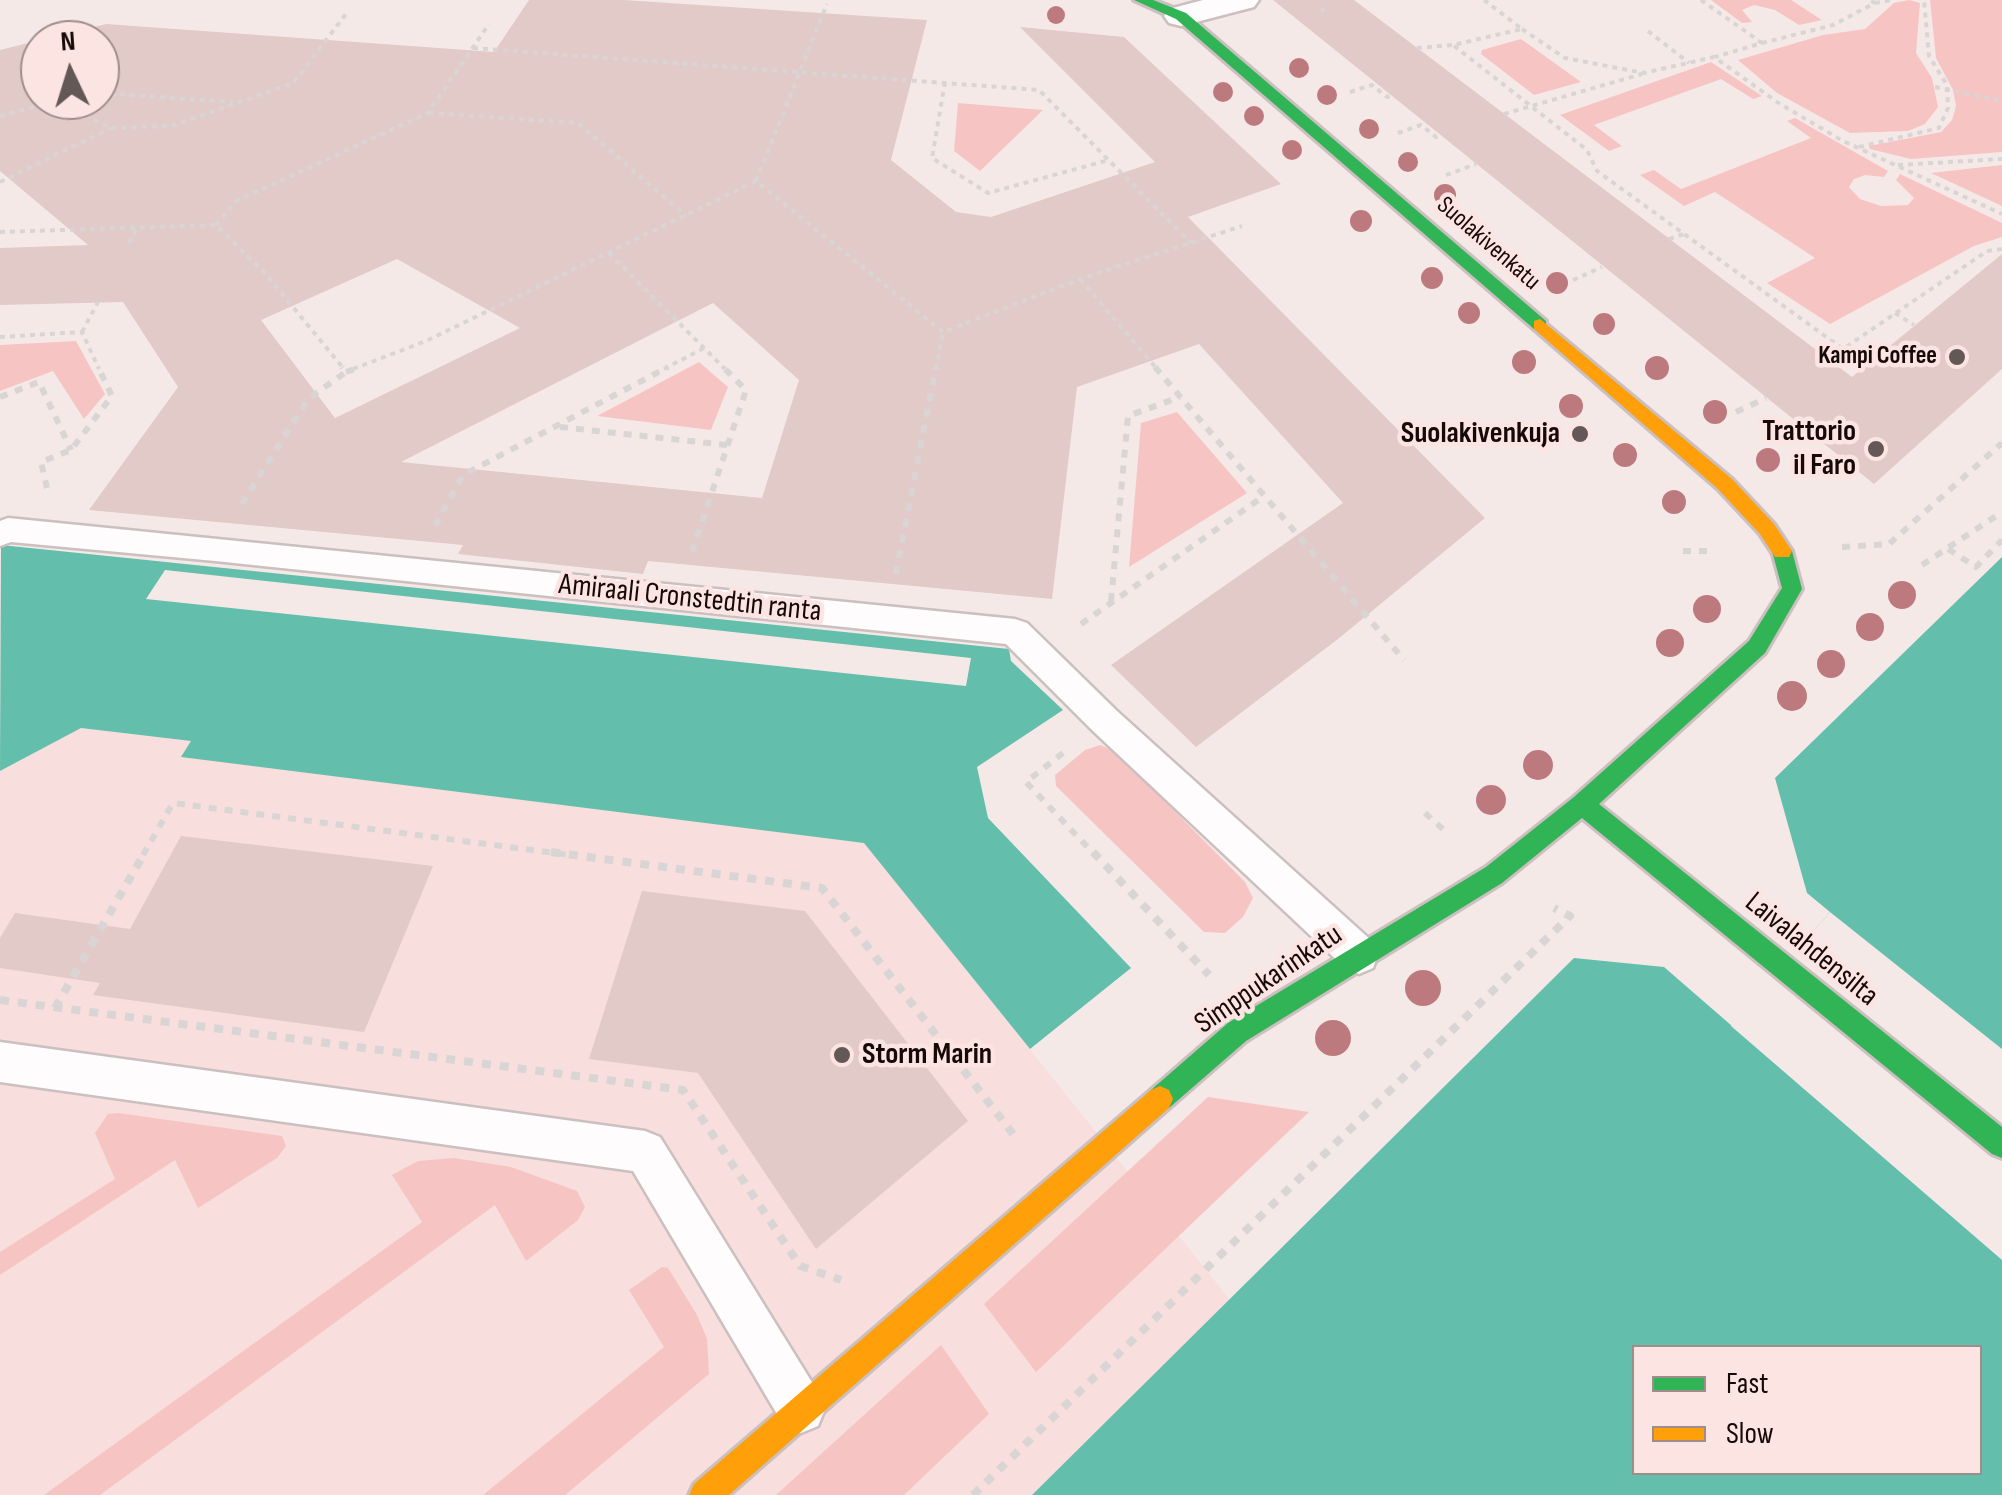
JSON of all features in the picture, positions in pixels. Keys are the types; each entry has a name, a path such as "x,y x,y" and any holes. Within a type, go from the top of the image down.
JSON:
{"street":[{"name":"Suolakivenkatu","path":"1140,0 1181,16 1726,484 1767,529 1782,552"},
{"path":"1181,16 1242,0"},
{"name":"Simppukarinkatu","path":"706,1495 1237,1032 1494,875 1582,804 1757,647 1792,589 1782,552"},
{"name":"Laivalahdensilta","path":"1582,804 2002,1144"}],"lane":[{"name":"Amiraali Cronstedtin ranta","path":"0,534 8,530 214,549 1015,632 1105,721 1359,955"},
{"path":"0,1062 645,1152 801,1409"}],"path":[{"path":"1484,0 1565,58 1644,73"},
{"path":"1701,0 1762,43"},
{"path":"1504,114 1644,73 1820,29 1872,2 1892,0"},
{"path":"1858,148 1939,128 1948,108 1948,89 1929,56 1924,0"},
{"path":"214,549 308,398 346,372 426,341 756,181 827,4"},
{"path":"0,182 112,128 172,126 294,83 346,14"},
{"path":"428,112 489,24"},
{"path":"1416,48 1454,45 1522,29"},
{"path":"1820,29 1823,35"},
{"path":"1648,31 1690,63"},
{"path":"1454,45 1587,150 1597,170 1843,349 1844,361 1837,365"},
{"path":"472,48 1039,90 1191,243"},
{"path":"1742,50 1751,56"},
{"path":"1714,57 1780,104 1858,148 2002,214"},
{"path":"945,82 932,158 988,193 1109,160"},
{"path":"1348,92 1372,85 1387,98 1392,96"},
{"path":"1935,87 2002,101"},
{"path":"120,95 238,102"},
{"path":"1767,108 1780,104"},
{"path":"216,225 236,201 428,112 578,123 686,216"},
{"path":"95,120 112,128"},
{"path":"1397,134 1421,125 1436,138 1441,136"},
{"path":"1866,134 1871,142"},
{"path":"1897,166 2002,159"},
{"path":"1446,175 1476,164"},
{"path":"756,181 944,332"},
{"path":"0,232 216,225 264,272 346,372"},
{"path":"944,332 1080,279 1242,226"},
{"path":"129,244 137,228"},
{"path":"1669,239 1684,234"},
{"path":"1843,349 1987,251 2002,250"},
{"path":"610,254 746,390 698,531"},
{"path":"1573,280 1602,267"},
{"path":"1080,279 1404,660"},
{"path":"82,332 98,302"},
{"path":"1895,313 1914,325"},
{"path":"0,336 82,332"},
{"path":"49,495 42,462 70,450 112,396 82,332"},
{"path":"887,620 944,332"},
{"path":"447,503 462,474 704,348"},
{"path":"0,398 40,382 70,450"},
{"path":"1111,602 1128,416 1180,398"},
{"path":"1736,412 1766,398"},
{"path":"556,426 727,445"},
{"path":"1889,544 2002,443"},
{"path":"1102,609 1264,496"},
{"path":"1922,565 2002,512"},
{"path":"1948,549 1976,566 2002,540"},
{"path":"1105,721 1026,782 1256,1021"},
{"path":"0,1000 55,1008 173,803 802,885 822,888 1013,1135"},
{"path":"974,1495 1570,916"}],"shaded area":[{"path":"1711,0 1791,0 1822,20 1799,25 1775,10 1754,5 1742,10 1752,22 1742,23"},
{"path":"1930,0 2002,0 2002,152 1911,159 1870,149 1869,146 1941,132 1952,120 1956,106 1953,90 1936,58"},
{"path":"1894,3 1920,3 1916,53 1932,78 1938,107 1925,124 1908,131 1850,133 1777,93 1738,60 1823,35 1865,29"},
{"path":"1521,39 1581,82 1534,95 1481,54 1482,50"},
{"path":"1711,62 1762,96 1753,99 1721,79 1594,125 1622,146 1609,151 1560,115"},
{"path":"958,103 1043,110 980,171 954,151"},
{"path":"1795,118 1888,171 1884,177 1865,175 1854,179 1849,187 1860,199 1881,206 1908,205 1914,198 1896,180 1900,174 2002,223 2002,237 1974,246 1830,324 1767,283 1815,258 1715,192 1684,206 1640,175 1654,170 1681,189 1811,138 1787,121"},
{"path":"2002,165 2002,206 1931,173"},
{"path":"76,341 105,394 84,419 53,371 0,391 0,345"},
{"path":"699,362 728,387 711,430 597,416"},
{"path":"1177,412 1247,493 1129,567 1141,423"},
{"path":"1,545 1009,649 1011,661 1063,710 977,767 988,818 1131,968 1030,1049 864,843 181,757 191,741 81,728 0,771"},
{"path":"2002,557 2002,1495 1032,1495 1574,958 1664,967 1732,1026 1830,912 1807,893 1775,778"},
{"path":"80,728 192,741 183,757 865,843 1230,1300 1032,1495 0,1495 0,771"},
{"path":"1100,745 1115,751 1245,882 1253,898 1243,917 1225,933 1204,932 1056,786 1055,775 1085,750"},
{"path":"1208,1097 1309,1112 1036,1372 984,1304"},
{"path":"108,1114 282,1136 286,1146 277,1158 198,1208 175,1160 0,1275 0,1252 115,1179 95,1133"},
{"path":"454,1158 511,1167 577,1191 585,1207 578,1220 526,1261 495,1205 100,1495 44,1495 422,1222 392,1175 418,1161"},
{"path":"662,1267 668,1268 697,1315 707,1339 709,1374 565,1495 483,1495 664,1347 629,1290"},
{"path":"941,1345 989,1414 904,1495 776,1495"}],"pier":[{"path":"165,570 971,658 966,686 146,599"},
{"path":"1830,912 2002,1049 2002,1260 1731,1026"}],"building":[{"path":"529,0 624,0 927,20 891,160 956,212 991,217 1155,162 1020,27 1124,37 1281,184 1188,217 1485,518 1338,639 1196,747 1111,665 1343,503 1199,344 1077,387 1052,599 648,561 643,574 458,554 463,545 89,510 178,387 123,302 0,305 0,248 88,245 0,171 0,50 20,45 20,120 120,120 120,25 494,52","holes":["397,259 520,328 335,418 261,320","713,303 799,380 762,498 401,462"]},
{"path":"1273,0 1354,0 1852,377 2002,254 2002,369 1874,484"},
{"path":"181,836 433,866 364,1032 93,995 100,983 0,968 0,938 15,913 130,929"},
{"path":"642,891 805,911 968,1121 816,1249 698,1073 589,1059"}],"traffic: fast":[{"path":"1141,0 1181,16 1540,325"},
{"path":"1160,1099 1237,1032 1494,875 1582,804 1757,647 1792,589 1782,551"},
{"path":"1582,804 2002,1144"}],"traffic: slow":[{"path":"1540,325 1725,484 1782,551"},
{"path":"705,1495 1160,1099"}],"place":[{"name":"Kampi Coffee","path":"1957,357"},
{"name":"Suolakivenkuja","path":"1580,434"},
{"name":"Trattorio il Faro","path":"1876,449"},
{"name":"Storm Marin","path":"842,1055"}]}
